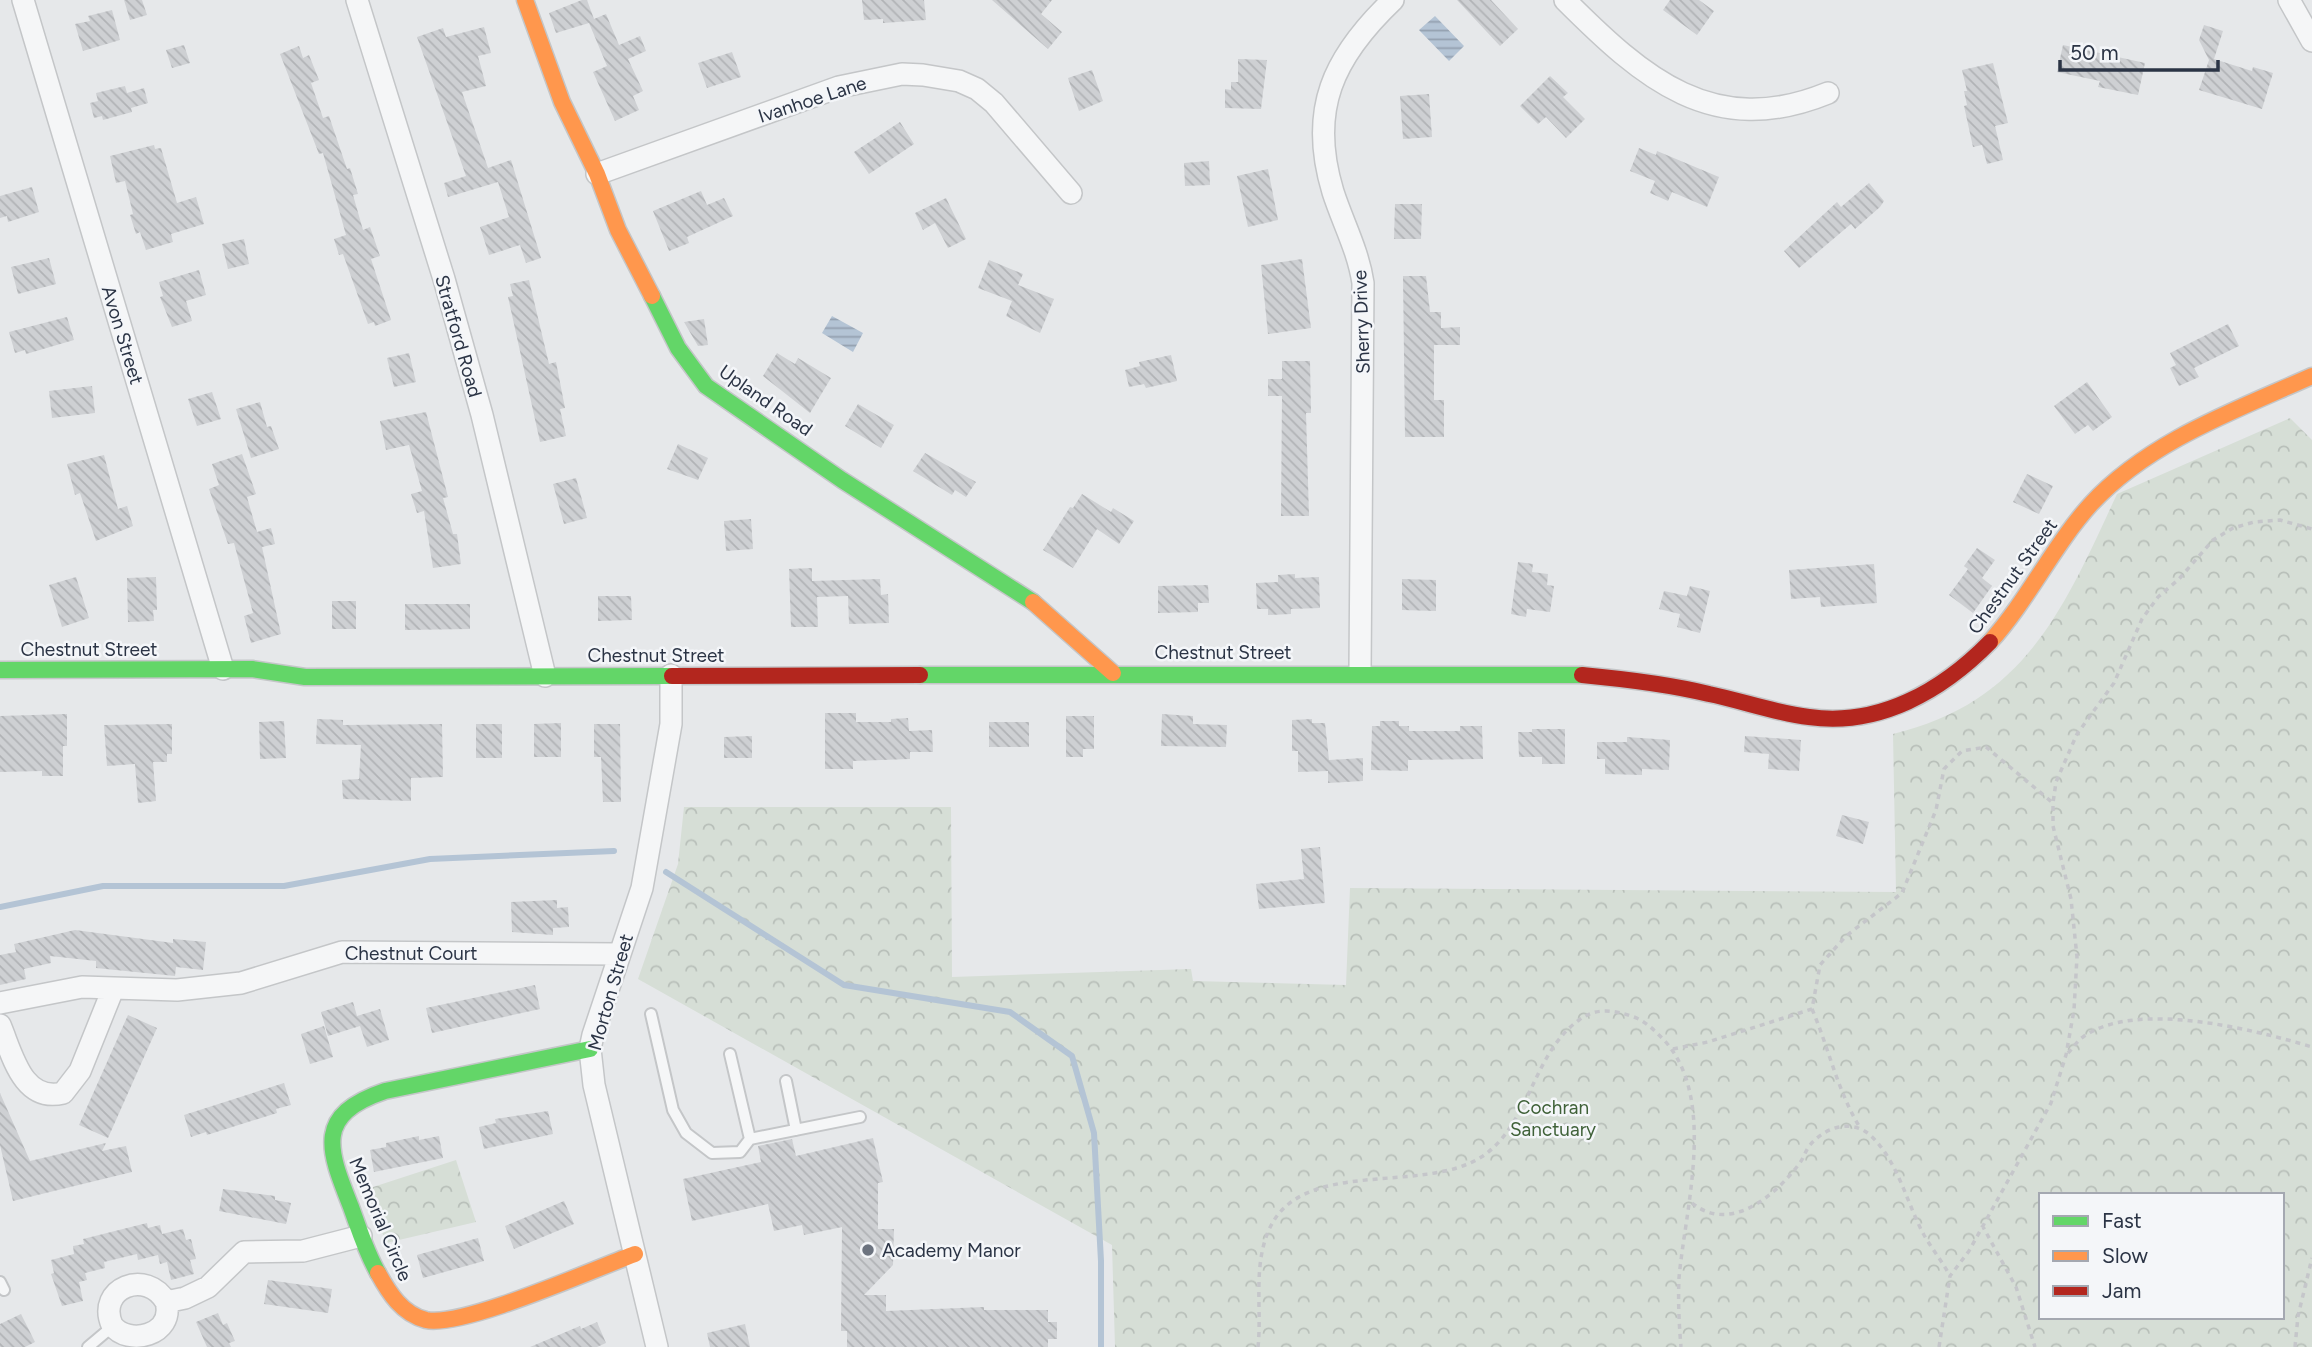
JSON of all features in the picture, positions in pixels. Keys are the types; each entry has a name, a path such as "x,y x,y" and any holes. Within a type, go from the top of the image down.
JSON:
{"street":[{"name":"Avon Street","path":"23,0 223,669"},
{"name":"Stratford Road","path":"357,0 444,279 482,415 545,676"},
{"name":"Upland Road","path":"525,0 562,102 597,174 618,230 678,348 706,386 842,480 1032,601 1065,626 1113,673"},
{"name":"Sherry Drive","path":"1360,672 1363,283 1360,262 1327,167 1322,120 1325,100 1342,60 1355,40 1393,0"},
{"path":"1565,0 1625,57 1663,84 1699,101 1723,109 1771,110 1799,105 1828,93"},
{"path":"2297,2 2312,41"},
{"name":"Ivanhoe Lane","path":"597,174 839,87 892,76 923,75 959,81 977,89 994,103 1071,193"},
{"name":"Chestnut Street","path":"0,670 252,669 306,677 1514,672 1613,677 1681,688 1819,718 1847,718 1905,704 1934,691 1991,645 2098,496 2122,475 2190,432 2312,376"},
{"name":"Morton Street","path":"657,1347 594,1085 590,1049 642,888 671,724 671,676"},
{"name":"Chestnut Court","path":"0,1003 82,987 177,990 241,983 342,952 619,954"},
{"path":"0,1025 29,1086 41,1093 63,1093 80,1071 113,989"},
{"name":"Memorial Circle","path":"590,1049 385,1091 350,1105 343,1112 333,1133 332,1159 361,1236 391,1296 416,1315 439,1322 462,1319 635,1254"},
{"path":"166,1302 185,1298 208,1287 244,1252 303,1251 361,1236"},
{"path":"129,1284 148,1285 159,1292 166,1302 167,1321 161,1331 151,1339 126,1339 113,1326 109,1314 111,1302 118,1291 129,1284"}],"lane":[{"path":"651,1014 673,1110 686,1133 712,1153 740,1152 750,1139 860,1118"},
{"path":"730,1054 750,1139"},
{"path":"786,1081 796,1130"},
{"path":"88,1347 113,1326"}],"path":[{"path":"1940,1347 1950,1276 2051,1104 2066,1055 2074,1010 2077,957 2071,900 2053,826 2053,803 2056,782 2077,734 2114,684 2142,619 2158,597 2179,579 2213,540 2233,528 2280,520 2312,529"},
{"path":"1950,1276 1925,1237 1886,1156 1872,1137 1859,1126 1837,1086 1823,1035 1812,1010 1820,965 1846,936 1902,893 1936,810 1944,769 1962,751 1986,747 2053,803"},
{"path":"1673,1049 1708,1042 1784,1016 1812,1010"},
{"path":"1258,1347 1262,1257 1269,1231 1282,1210 1307,1193 1334,1185 1442,1174 1483,1156 1520,1116 1554,1045 1577,1021 1593,1011 1620,1012 1642,1019 1673,1049 1683,1069 1692,1114 1694,1169 1679,1279 1681,1347"},
{"path":"2066,1055 2083,1037 2099,1029 2145,1019 2231,1027 2312,1047"},
{"path":"1691,1202 1705,1214 1721,1216 1752,1207 1799,1164 1809,1146 1821,1134 1838,1126 1859,1126"},
{"path":"1982,1225 2016,1287 2035,1347"},
{"path":"2295,1347 2298,1316 2312,1258"}],"green space":[{"name":"Cochran Sanctuary","path":"2290,418 2312,440 2312,1347 1115,1347 1112,1245 638,979 678,864 684,807 951,807 952,977 1191,969 1193,981 1346,985 1350,888 1896,892 1893,734 1939,719 1977,699 2008,674 2035,645 2058,612 2117,494"},
{"path":"456,1160 476,1222 386,1243 367,1189"}],"water":[{"path":"1435,16 1464,46 1449,61 1419,30"},
{"path":"832,316 863,333 853,352 822,333"}],"building":[{"path":"124,0 142,0 147,15 130,20"},
{"path":"587,0 594,19 606,14 619,45 640,36 646,51 628,59 643,91 633,96 639,110 615,121 593,72 607,66 589,23 556,33 549,13"},
{"path":"862,0 924,0 926,20 883,23 883,19 864,20"},
{"path":"992,0 1052,0 1041,14 1062,32 1048,49"},
{"path":"1457,0 1491,0 1518,29 1500,46"},
{"path":"1670,0 1699,0 1714,11 1697,35 1663,10"},
{"path":"112,10 120,40 83,51 75,24 90,21 88,16"},
{"path":"2204,25 2223,31 2214,59 2252,71 2253,67 2273,73 2262,109 2199,90 2209,60 2199,40"},
{"path":"484,27 491,53 478,56 486,86 462,92 488,168 511,160 541,258 526,263 520,245 489,255 480,227 509,217 498,182 448,197 444,183 466,176 417,37 443,28 446,37"},
{"path":"184,45 190,63 172,68 166,50"},
{"path":"2063,45 2145,63 2138,95 2098,87 2100,81 2057,72"},
{"path":"299,46 303,58 309,55 319,80 311,83 323,118 329,116 347,169 350,168 358,194 353,195 363,230 370,227 380,256 371,259 391,320 375,326 374,322 368,324 343,254 339,255 334,239 346,235 323,153 319,154 280,54"},
{"path":"732,52 741,77 707,88 698,63"},
{"path":"1238,59 1267,60 1261,109 1225,108 1225,89 1231,90 1231,82 1238,82"},
{"path":"1993,63 2008,123 1995,126 2003,160 1987,164 1982,145 1973,147 1964,106 1967,105 1964,91 1967,91 1962,70"},
{"path":"1092,70 1103,101 1079,111 1068,78"},
{"path":"1550,76 1568,93 1563,97 1585,119 1566,138 1546,117 1538,124 1520,106"},
{"path":"125,86 127,93 144,88 148,103 131,108 132,112 103,120 102,116 94,118 90,103 98,101 96,93"},
{"path":"1429,94 1432,137 1403,139 1400,96"},
{"path":"900,122 914,144 869,174 854,152"},
{"path":"154,145 155,149 161,148 177,203 196,197 204,224 171,234 173,242 146,250 140,232 136,234 130,215 133,214 125,181 116,183 110,156"},
{"path":"1639,148 1656,155 1657,151 1719,177 1707,207 1672,192 1668,201 1650,193 1655,181 1630,171"},
{"path":"1209,161 1210,185 1185,186 1184,163"},
{"path":"1268,169 1278,220 1248,227 1237,176"},
{"path":"1869,183 1884,201 1880,207 1855,229 1851,224 1799,268 1784,251 1837,202 1841,207"},
{"path":"32,187 39,212 8,222 7,216 0,218 0,196"},
{"path":"701,191 707,205 724,198 733,216 687,237 689,243 669,251 653,211"},
{"path":"946,198 966,239 948,248 935,223 923,230 915,213"},
{"path":"1395,204 1422,204 1421,239 1394,239"},
{"path":"244,239 249,264 228,269 222,244"},
{"path":"49,258 56,284 18,294 11,267"},
{"path":"1302,259 1311,328 1268,334 1261,265"},
{"path":"989,260 1023,274 1018,285 1054,299 1040,333 1006,316 1012,301 978,288"},
{"path":"199,270 206,295 186,301 192,321 172,327 160,297 163,296 159,282"},
{"path":"1403,276 1426,276 1430,312 1441,312 1441,328 1460,327 1460,345 1434,345 1434,400 1444,400 1444,437 1405,437"},
{"path":"529,280 549,364 556,362 565,408 560,409 566,436 540,442 508,297 513,296 510,284"},
{"path":"67,317 74,340 26,354 25,350 15,353 9,332"},
{"path":"704,319 708,345 698,346 684,322"},
{"path":"2228,324 2239,346 2194,368 2199,377 2179,386 2170,368 2176,365 2170,353"},
{"path":"409,353 416,382 394,387 387,358"},
{"path":"777,353 795,364 798,358 831,378 810,413 763,376"},
{"path":"1171,355 1177,381 1146,388 1144,384 1129,387 1125,370 1140,366 1139,362"},
{"path":"1282,361 1310,361 1311,413 1306,413 1309,516 1281,516 1282,396 1268,396 1268,379 1282,379"},
{"path":"2087,382 2112,417 2093,431 2088,425 2075,434 2054,406"},
{"path":"92,386 95,413 52,418 49,391"},
{"path":"212,392 221,419 197,426 188,399"},
{"path":"260,402 267,427 271,426 279,449 251,458 236,409"},
{"path":"858,404 894,425 881,448 845,426"},
{"path":"426,412 448,497 443,498 453,534 457,534 461,564 433,568 424,511 417,513 411,494 422,491 409,445 386,450 380,421"},
{"path":"678,444 708,458 698,480 667,469"},
{"path":"925,453 976,482 966,497 955,490 952,495 913,471"},
{"path":"242,454 256,494 247,497 257,532 271,528 275,544 262,547 281,634 251,643 244,616 253,613 234,543 228,544 209,489 219,485 212,464"},
{"path":"104,455 118,509 127,506 133,526 96,541 80,493 75,495 67,464"},
{"path":"2027,474 2053,486 2039,514 2013,502"},
{"path":"576,478 587,518 564,524 553,484"},
{"path":"1082,494 1111,512 1113,508 1134,521 1119,544 1097,529 1073,568 1043,550 1070,507 1073,508"},
{"path":"751,519 753,549 726,551 724,521"},
{"path":"1977,548 1995,560 1982,578 1992,586 1973,613 1949,595 1968,569 1964,566"},
{"path":"1518,562 1533,564 1532,572 1548,574 1547,585 1554,586 1550,612 1527,609 1526,617 1511,614"},
{"path":"1874,564 1877,603 1821,607 1820,597 1791,599 1789,570"},
{"path":"812,568 812,581 880,579 881,595 888,594 889,623 849,624 848,596 817,597 818,627 791,627 789,569"},
{"path":"1295,574 1295,578 1319,577 1320,608 1291,609 1291,614 1268,615 1268,609 1257,609 1256,583 1278,582 1278,575"},
{"path":"76,577 89,618 62,627 49,585"},
{"path":"156,577 157,610 153,610 154,621 128,622 127,578"},
{"path":"1402,579 1436,580 1436,611 1402,610"},
{"path":"1208,585 1209,603 1198,603 1198,612 1158,613 1158,586"},
{"path":"1690,586 1710,591 1700,633 1677,627 1680,614 1659,609 1664,591 1687,596"},
{"path":"598,596 631,596 632,620 598,621"},
{"path":"332,601 356,601 356,629 332,629"},
{"path":"405,604 470,604 470,629 405,630"},
{"path":"825,713 856,713 856,722 891,722 891,719 908,718 909,731 932,730 933,752 910,752 910,759 853,761 853,769 825,769"},
{"path":"67,714 63,776 42,776 42,771 0,772 0,716"},
{"path":"1162,714 1193,716 1193,724 1227,725 1226,747 1161,746"},
{"path":"1066,716 1094,716 1094,749 1083,749 1083,757 1066,757"},
{"path":"317,719 343,720 343,725 442,724 443,777 411,778 411,801 343,799 342,780 359,779 361,745 316,744"},
{"path":"1312,719 1312,723 1325,723 1329,760 1363,758 1363,781 1328,783 1328,771 1298,772 1298,751 1292,751 1292,720"},
{"path":"284,721 286,758 260,759 259,722"},
{"path":"1380,721 1399,721 1399,726 1409,726 1409,731 1460,731 1460,726 1482,726 1483,759 1408,760 1408,771 1371,770 1372,726 1380,726"},
{"path":"989,722 1029,722 1029,747 989,747"},
{"path":"561,723 561,757 534,757 534,724"},
{"path":"172,724 172,754 167,754 167,762 153,762 156,801 138,803 135,764 107,766 104,725"},
{"path":"476,724 502,724 502,758 476,758"},
{"path":"594,724 620,724 621,802 603,802 601,757 594,757"},
{"path":"1532,729 1565,729 1565,764 1542,764 1542,757 1519,757 1518,732 1532,732"},
{"path":"752,736 752,758 724,758 724,737"},
{"path":"1745,736 1801,740 1799,771 1768,769 1769,754 1744,752"},
{"path":"1627,737 1670,740 1669,770 1642,769 1642,775 1605,774 1605,759 1597,759 1597,742 1627,742"},
{"path":"1842,815 1869,822 1863,844 1836,836"},
{"path":"1320,847 1325,903 1259,909 1256,884 1304,879 1301,849"},
{"path":"557,900 557,908 568,907 569,927 553,928 553,935 512,932 511,902"},
{"path":"75,930 173,943 173,939 206,942 203,970 176,967 175,976 96,968 96,961 50,956 51,963 24,969 26,979 0,985 0,955 16,952 14,944"},
{"path":"535,985 540,1009 432,1033 426,1008"},
{"path":"353,1002 357,1016 380,1009 389,1040 367,1047 360,1026 328,1036 321,1012"},
{"path":"128,1015 157,1028 108,1138 79,1125"},
{"path":"324,1026 333,1057 310,1064 301,1034"},
{"path":"284,1083 291,1105 276,1109 277,1113 207,1135 206,1132 191,1137 184,1115"},
{"path":"0,1093 30,1161 106,1143 102,1151 126,1146 132,1172 13,1201 0,1145"},
{"path":"548,1111 553,1134 484,1149 479,1127 496,1123 495,1119"},
{"path":"419,1136 419,1140 439,1136 443,1158 374,1172 370,1150 386,1147 386,1143"},
{"name":"Academy Manor","path":"873,1138 883,1182 878,1183 878,1229 894,1229 893,1265 864,1295 886,1295 886,1311 984,1307 984,1310 1048,1310 1048,1322 1057,1322 1057,1339 1048,1339 1048,1347 847,1347 847,1331 841,1331 842,1227 804,1235 802,1225 774,1231 768,1204 692,1221 683,1179 761,1162 758,1146 792,1139 796,1156"},
{"path":"223,1189 275,1196 275,1200 291,1203 286,1224 219,1211"},
{"path":"564,1201 574,1224 514,1249 505,1226"},
{"path":"147,1223 148,1228 160,1225 162,1234 183,1229 186,1240 191,1239 196,1259 190,1260 194,1274 171,1280 167,1262 160,1264 158,1255 138,1260 137,1254 104,1262 105,1268 85,1273 87,1280 79,1282 83,1301 62,1306 51,1274 54,1273 51,1260 74,1254 73,1246 84,1244 83,1239"},
{"path":"478,1238 484,1261 423,1278 417,1255"},
{"path":"268,1280 332,1289 328,1313 264,1304"},
{"path":"218,1313 223,1325 227,1323 235,1341 229,1343 231,1347 207,1347 196,1322"},
{"path":"21,1314 35,1342 25,1347 0,1347 0,1324"},
{"path":"597,1322 606,1343 597,1347 530,1347 580,1326 581,1329"},
{"path":"745,1324 750,1347 710,1347 707,1333"}],"waterway":[{"path":"0,907 103,886 284,886 430,859 614,851"},
{"path":"666,872 844,985 1010,1012 1072,1056 1094,1133 1101,1261 1101,1347"}],"traffic: fast":[{"path":"652,296 678,348 706,386 842,480 1033,602"},
{"path":"0,670 252,669 305,677 672,676"},
{"path":"920,675 1582,675"},
{"path":"378,1273 366,1249 333,1151 333,1136 337,1123 346,1111 362,1100 385,1091 590,1049"}],"traffic: slow":[{"path":"525,0 562,102 597,174 618,230 652,296"},
{"path":"1990,642 2004,626 2077,520 2114,482 2139,462 2195,429 2312,376"},
{"path":"1033,602 1113,673"},
{"path":"378,1273 392,1295 410,1313 426,1320 444,1320 497,1307 635,1254"}],"traffic: jam":[{"path":"1582,675 1694,690 1784,713 1835,719 1884,711 1908,702 1951,676 1990,642"},
{"path":"672,676 920,675"}],"place":[{"name":"Academy Manor","path":"868,1250"}]}
